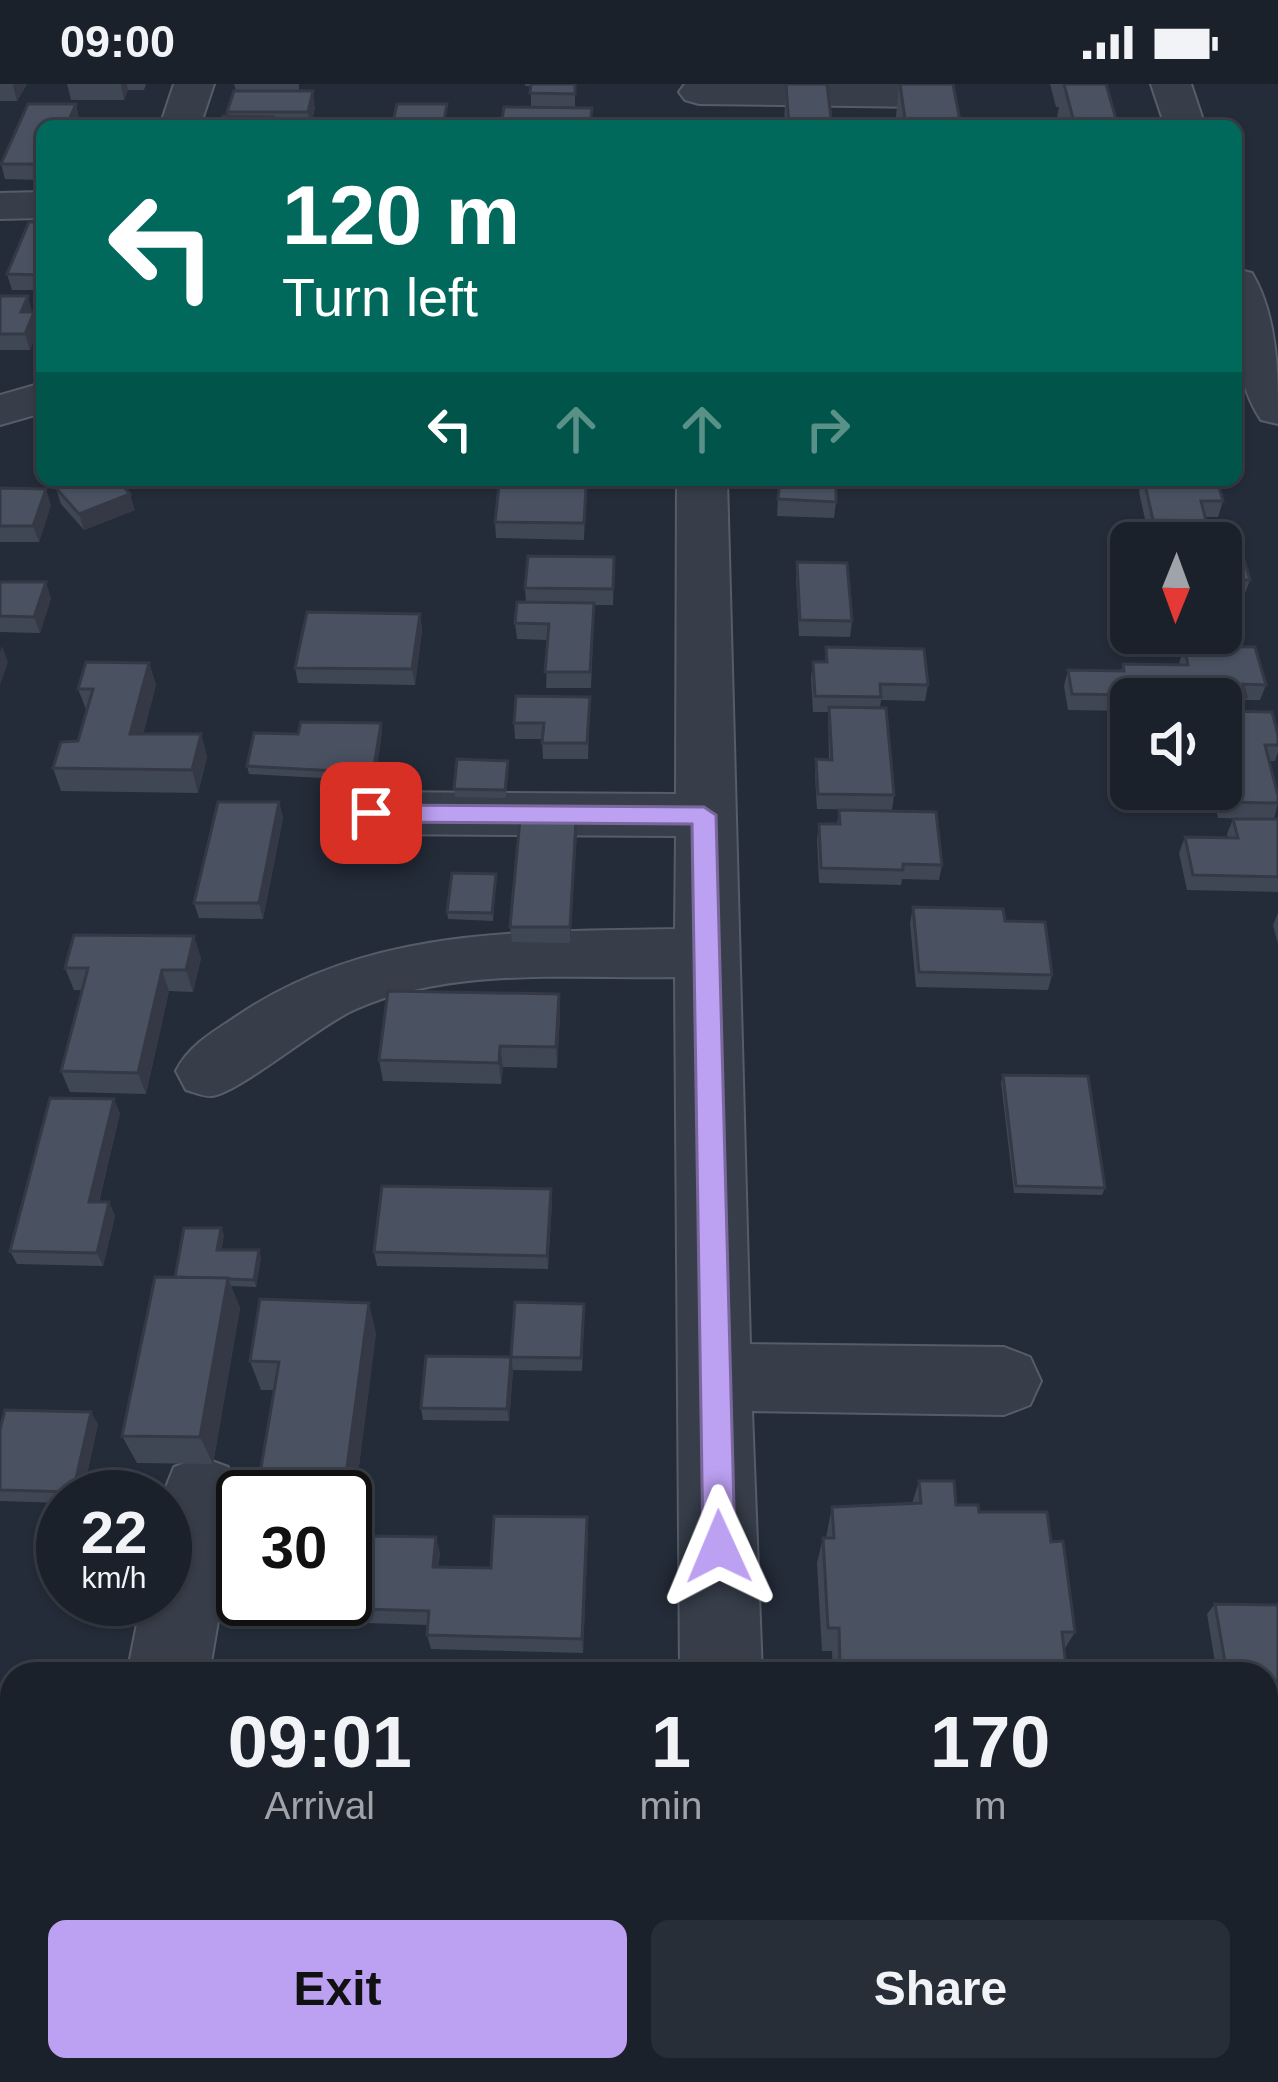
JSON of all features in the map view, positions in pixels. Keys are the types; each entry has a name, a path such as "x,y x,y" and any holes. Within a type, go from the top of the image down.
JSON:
{"street":[{"path":"182,120 194,84"},
{"path":"1171,84 1183,120"},
{"path":"699,101 923,95"},
{"path":"0,206 36,206"},
{"path":"1242,272 1278,272"},
{"path":"1242,299 1278,410"},
{"path":"0,411 36,399"},
{"path":"701,486 705,952 722,1662"},
{"path":"371,813 704,815"},
{"path":"209,1071 276,1022 366,979 464,961 705,952"},
{"path":"716,1377 1004,1381"},
{"path":"170,1662 201,1493"}],"building":[{"path":"531,84 575,84 575,94 530,93"},
{"path":"786,84 827,84 831,120 789,120"},
{"path":"900,84 953,84 960,120 905,120"},
{"path":"1064,84 1106,84 1116,120 1073,120"},
{"path":"234,91 313,91 308,112 227,112"},
{"path":"28,104 76,104 69,120 36,120 36,164 1,164"},
{"path":"397,104 447,104 444,120 393,120"},
{"path":"504,107 592,108 591,120 502,120"},
{"path":"223,116 273,117 272,120 222,120"},
{"path":"29,222 36,222 36,275 7,274"},
{"path":"0,296 28,296 21,312 34,312 25,334 0,334"},
{"path":"123,486 130,494 79,514 56,488"},
{"path":"499,486 586,487 584,523 495,522"},
{"path":"779,486 836,486 836,502 778,499"},
{"path":"1145,486 1219,486 1223,501 1201,501 1206,521 1153,520"},
{"path":"0,488 46,489 33,526 0,526"},
{"path":"1242,552 1250,580 1242,580"},
{"path":"528,556 614,557 613,589 525,588"},
{"path":"797,562 847,563 852,621 800,620"},
{"path":"0,582 46,582 34,617 0,616"},
{"path":"517,602 594,603 590,672 545,672 549,624 515,623"},
{"path":"307,612 420,614 412,669 295,668"},
{"path":"826,647 924,649 928,685 880,684 881,697 815,696 813,662 827,662"},
{"path":"1242,647 1255,647 1266,685 1243,684 1246,697 1242,697 1242,678 1110,678 1110,695 1072,694 1068,670 1124,671 1123,664 1188,665 1186,654 1242,654"},
{"path":"86,662 149,663 130,734 201,734 192,770 53,768 61,742 78,741 93,689 78,689"},
{"path":"516,696 590,697 587,743 542,743 544,723 514,723"},
{"path":"829,707 886,708 894,795 818,794 816,759 832,760"},
{"path":"1242,711 1272,712 1278,745 1265,745 1278,803 1242,802"},
{"path":"301,722 381,723 373,773 247,766 254,733 298,734"},
{"path":"457,759 508,761 505,790 454,789"},
{"path":"218,802 279,802 259,903 194,903"},
{"path":"839,810 936,812 942,865 903,864 903,870 821,868 819,824 840,824"},
{"path":"520,819 576,820 570,927 510,927"},
{"path":"1233,819 1278,819 1278,877 1193,875 1185,837 1238,838"},
{"path":"452,873 496,874 492,913 447,912"},
{"path":"913,907 1003,909 1005,921 1045,922 1052,975 919,972"},
{"path":"74,935 194,936 186,970 162,970 138,1073 61,1071 88,968 65,968"},
{"path":"388,991 559,994 556,1047 500,1046 499,1063 379,1060"},
{"path":"1003,1075 1088,1076 1105,1188 1016,1186"},
{"path":"50,1098 114,1099 89,1202 109,1202 97,1253 10,1251"},
{"path":"382,1186 551,1189 547,1256 374,1252"},
{"path":"184,1228 221,1228 217,1250 259,1250 254,1280 175,1277"},
{"path":"155,1277 228,1278 200,1437 122,1436"},
{"path":"260,1299 369,1303 347,1470 261,1470 279,1362 250,1361"},
{"path":"515,1302 584,1304 581,1358 511,1357"},
{"path":"426,1356 511,1357 507,1409 421,1408"},
{"path":"5,1410 91,1412 78,1470 36,1470 36,1491 0,1490 0,1429"},
{"path":"919,1481 954,1481 956,1505 978,1505 979,1512 1047,1512 1051,1542 1063,1541 1075,1632 1062,1632 1066,1662 840,1662 839,1628 828,1628 823,1538 834,1538 832,1507 921,1503"},
{"path":"494,1516 587,1517 582,1639 427,1635 429,1611 372,1609 372,1536 436,1537 433,1567 491,1568"},
{"path":"1215,1604 1278,1605 1278,1662 1225,1662"}],"route":[{"path":"371,813 704,815 719,1547"}]}
